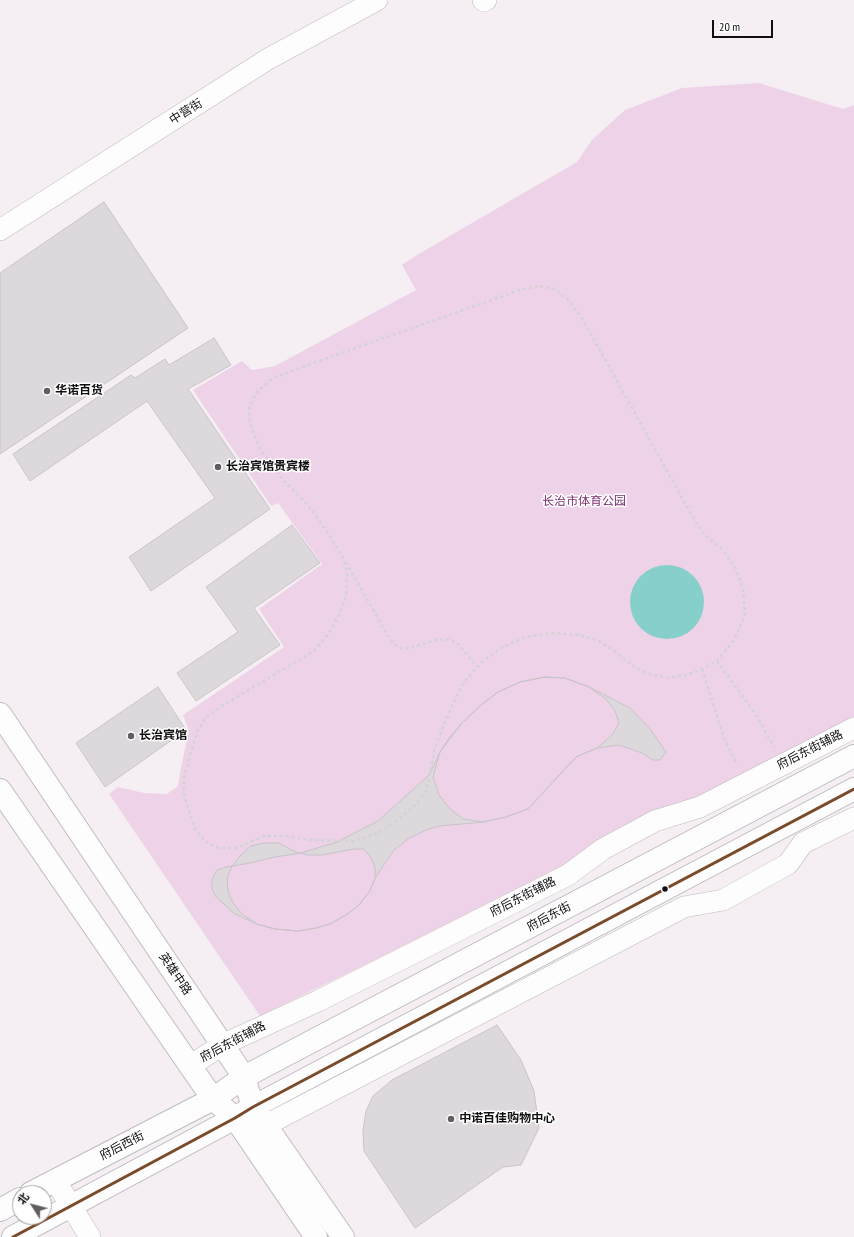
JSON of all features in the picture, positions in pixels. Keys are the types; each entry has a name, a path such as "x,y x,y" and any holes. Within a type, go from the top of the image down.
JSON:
{"main road":[{"name":"英雄中路","path":"0,714 244,1077 244,1112 316,1237"},
{"name":"府后东街","path":"212,1099 244,1077 854,756"},
{"path":"13,1237 244,1112 854,789"},
{"name":"英雄中路","path":"0,790 212,1099 244,1112 266,1125 343,1237"},
{"name":"府后西街","path":"46,1185 212,1099"},
{"path":"0,1210 12,1203"}],"street":[{"name":"中营街","path":"0,230 268,59 377,0"},
{"name":"府后东街辅路","path":"190,1066 222,1045 318,1001 568,875 603,849 655,821 700,807 854,728"},
{"path":"266,1125 684,907 722,900 788,864 803,843 854,818"},
{"path":"55,1180 72,1205 90,1237"}],"path":[{"path":"343,558 347,572 346,597 338,617 329,633 314,651 225,704 206,717 198,730 184,776 184,795 195,829 205,841 219,848 236,848 264,836 285,836 311,840 353,841 378,833 394,823 418,802 426,791 437,740 464,682 483,661 503,647 525,637 553,633 579,635 599,642 613,650 633,666 649,674 669,678 687,675 702,670 717,661 735,639 745,614 743,589 735,567 722,549 705,535 695,521 582,318 567,300 554,289 540,286 520,290 273,378 256,393 249,408 250,424 259,446 270,464 284,481 308,505 330,536 343,558 388,636 397,647 406,649 436,640 450,639 459,645 477,667"},
{"path":"717,661 757,716 783,764"},
{"path":"702,670 724,738 747,783"}],"green space":[{"name":"长治市体育公园","path":"759,83 843,109 854,105 854,720 582,859 260,1016 109,794 118,787 144,793 167,794 178,786 189,731 183,715 284,647 259,609 322,564 278,503 271,506 193,390 242,361 252,370 275,366 416,290 402,265 577,162 592,140 625,110 682,88"}],"water":[{"path":"667,565 681,568 693,576 701,588 704,602 701,616 693,628 681,636 667,639 653,636 641,628 633,616 630,602 633,588 641,576 653,568"}],"building":[{"name":"华诺百货","path":"104,202 188,328 0,454 0,273"},
{"name":"长治宾馆贵宾楼","path":"214,338 231,365 188,389 270,509 151,591 129,557 215,498 147,401 30,481 13,454 131,375 135,378 165,359 169,365"},
{"path":"292,525 320,563 254,608 280,645 196,701 177,673 238,632 206,587"},
{"path":"545,677 565,678 589,687 606,699 615,711 619,723 612,735 597,748 576,757 528,809 506,817 483,822 463,819 450,809 439,795 433,777 440,752 462,723 481,705 498,692 520,682"},
{"path":"545,677 565,678 589,687 630,708 651,730 666,752 660,760 653,760 642,753 619,745 597,748 576,757 528,809 506,817 483,822 439,826 426,830 408,839 394,850 375,878 370,891 359,905 346,915 330,924 298,931 275,929 257,924 235,914 216,897 212,889 212,879 217,870 275,857 301,853 337,842 378,821 429,775 440,752 449,738 481,705 498,692 520,682"},
{"name":"长治宾馆","path":"158,687 186,730 105,787 76,743"},
{"path":"264,843 279,843 296,852 308,855 322,855 354,849 364,849 371,858 375,867 375,878 370,891 359,905 346,915 330,924 298,931 275,929 257,924 242,914 233,903 228,891 227,879 231,868 240,856 251,846"},
{"name":"中诺百佳购物中心","path":"497,1025 521,1060 534,1091 539,1128 521,1165 503,1167 415,1228 364,1151 363,1131 366,1111 373,1096 392,1080"}],"transit line":[{"path":"13,1237 253,1107 854,789"}],"place":[{"name":"华诺百货","path":"47,391"},
{"name":"长治宾馆贵宾楼","path":"218,467"},
{"name":"长治宾馆","path":"131,736"},
{"name":"中诺百佳购物中心","path":"451,1119"}]}
